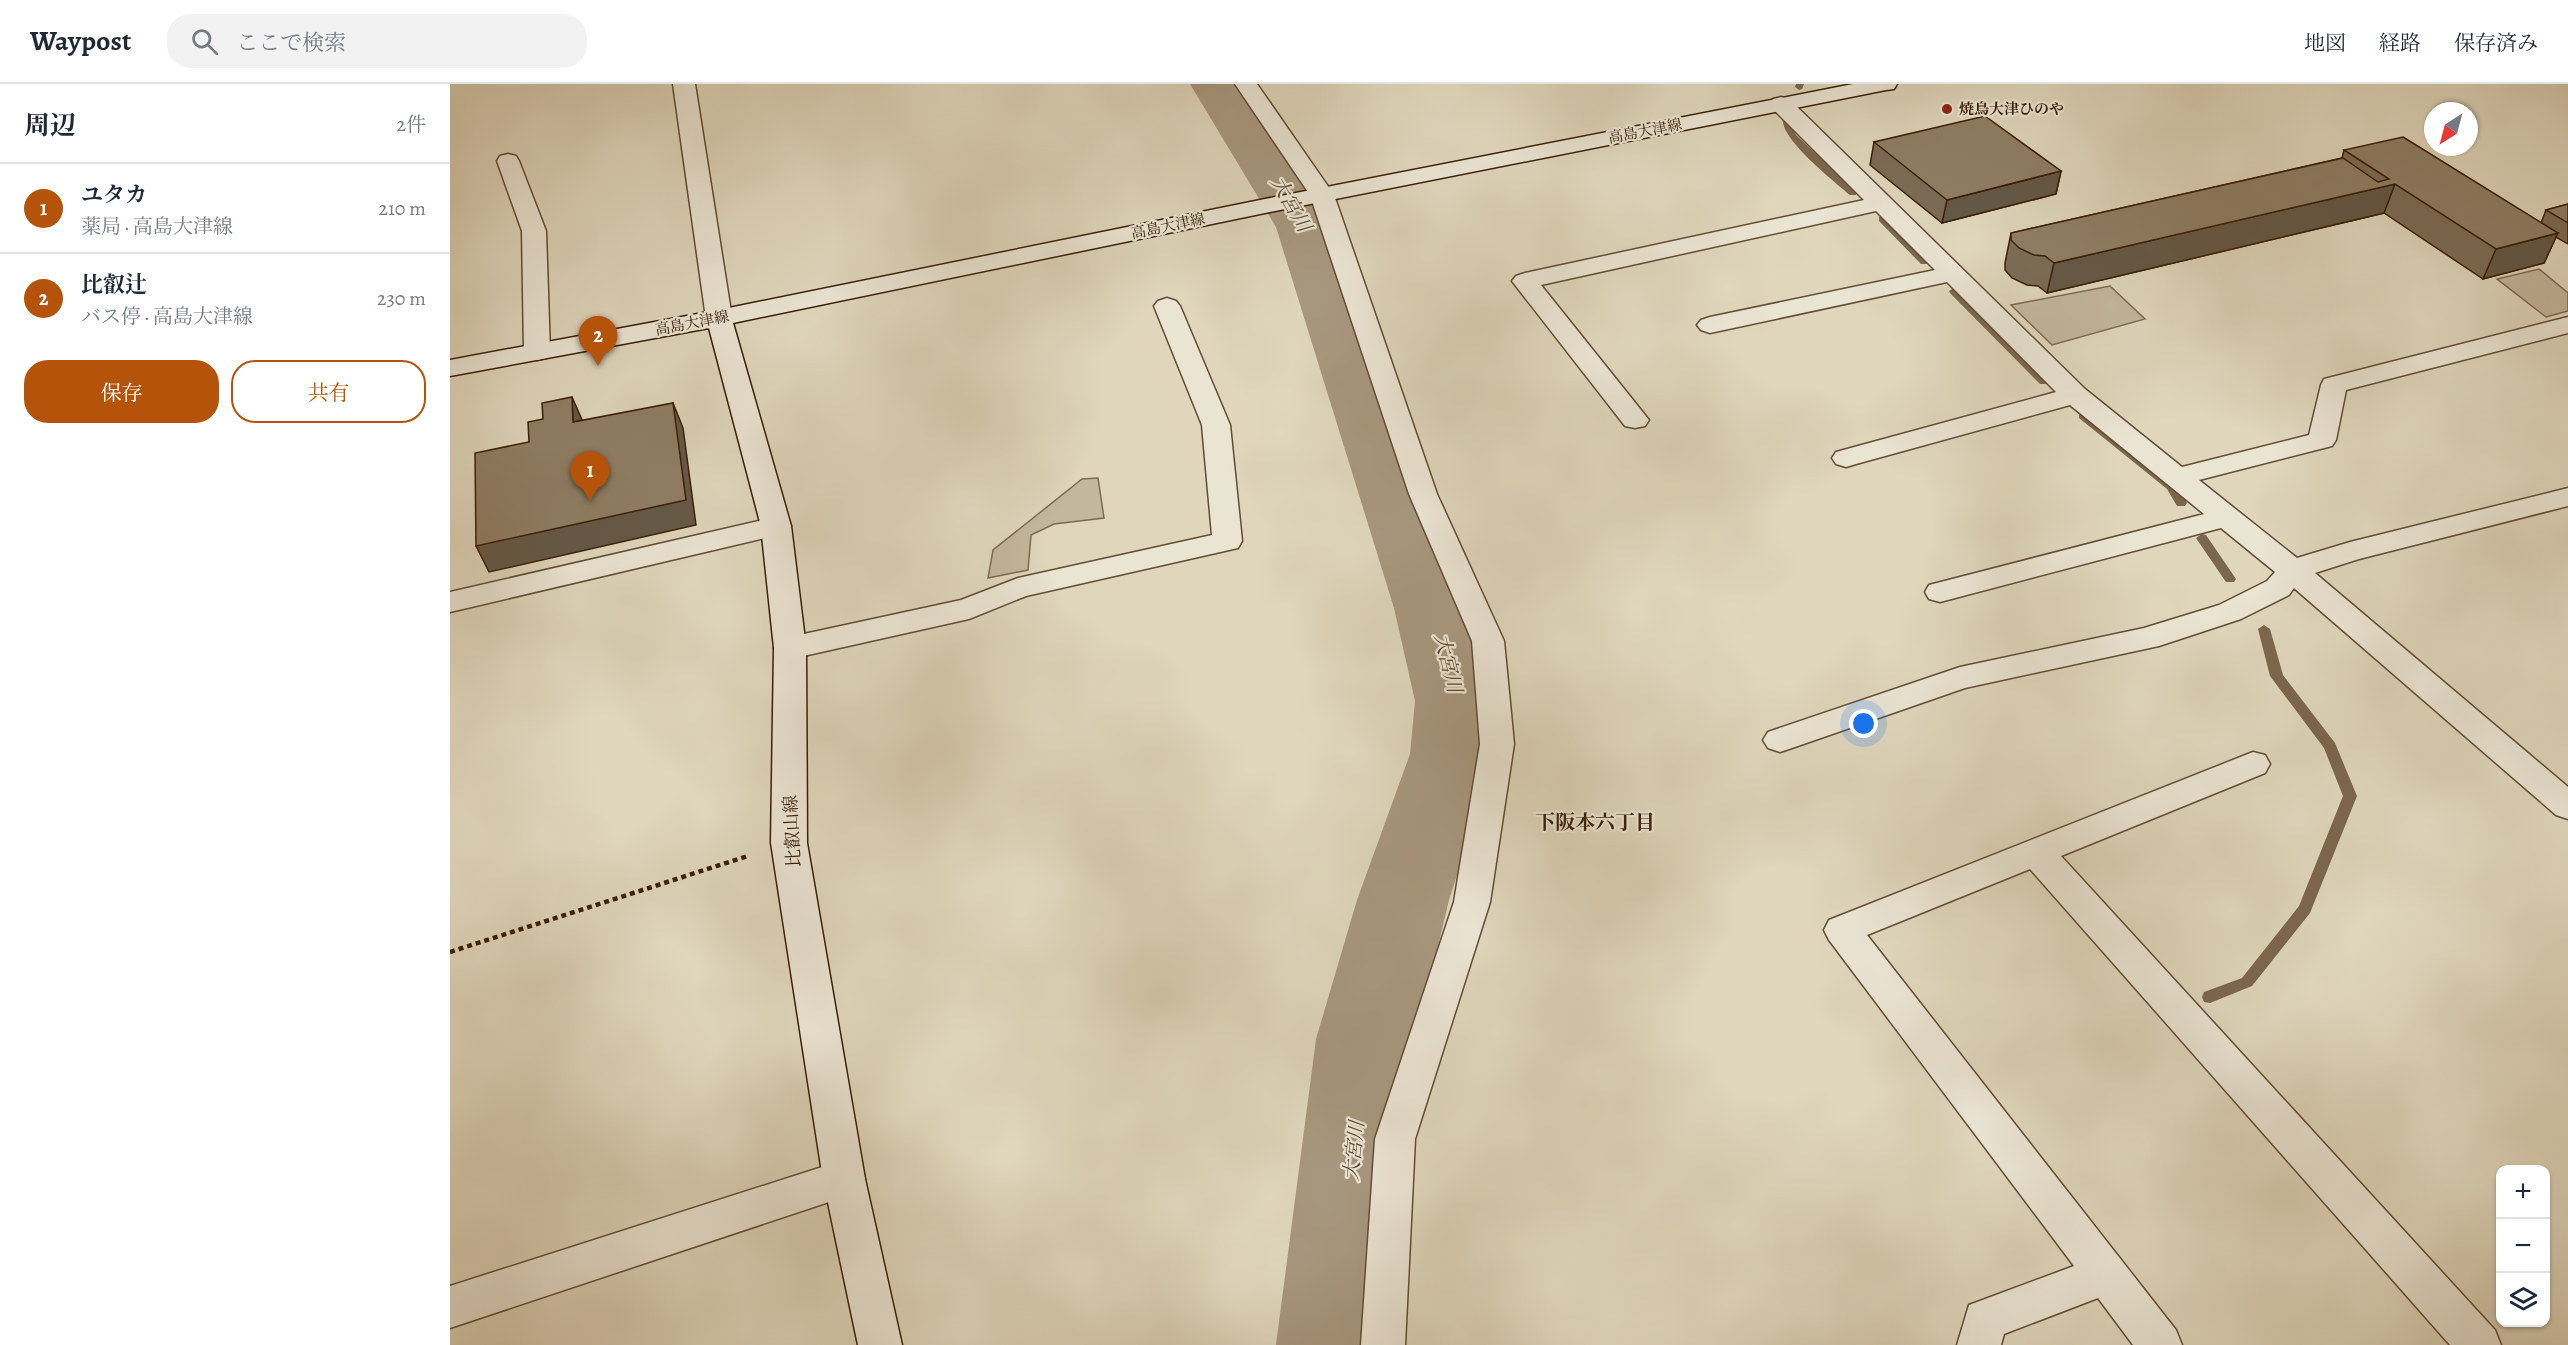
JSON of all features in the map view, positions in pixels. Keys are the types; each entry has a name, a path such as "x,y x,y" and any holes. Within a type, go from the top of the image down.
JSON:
{"street":[{"name":"比叡山線","path":"684,84 719,318 776,526 790,648 789,843 844,1179 880,1345"},
{"path":"1246,84 1318,196 1423,494 1488,641 1497,744 1472,902 1395,1139 1383,1345"},
{"name":"高島大津線","path":"450,368 719,318 1264,206 1886,84"},
{"path":"1781,104 2074,395 2292,570 2568,806"},
{"path":"508,161 534,231 537,351"},
{"path":"1635,420 1525,281 1881,203"},
{"path":"1710,325 1952,274"},
{"path":"790,648 969,609 1018,588 1227,541 1216,425 1167,306"},
{"path":"2176,477 2322,440 2334,385 2568,325"},
{"path":"1846,458 2074,395"},
{"path":"1780,740 1960,678 2148,638 2230,612 2278,588 2292,570 2350,552 2568,497"},
{"path":"1940,592 2226,517"},
{"path":"450,602 776,526"},
{"path":"2160,1345 1842,930 2253,764"},
{"path":"2036,852 2480,1345"},
{"path":"450,1307 844,1179"},
{"path":"1978,1345 1985,1320 2105,1275"}],"path":[{"path":"450,952 789,843"}],"shaded area":[{"path":"2539,269 2568,293 2568,311 2546,317 2497,279"},
{"path":"2110,286 2145,319 2052,345 2011,305"},
{"path":"1098,478 1104,518 1054,524 1031,535 1028,570 988,578 993,550 1082,479"}],"building":[{"path":"1985,116 2061,171 1947,200 1874,142"},
{"path":"2403,137 2424,150 2424,156 2434,156 2558,233 2496,249 2395,184 2054,263 2045,256 2034,255 2019,248 2011,240 2011,233 2343,158 2378,182 2389,179 2344,150"},
{"path":"2568,204 2568,223 2546,210"},
{"path":"572,397 573,422 673,403 686,500 476,546 475,453 529,442 528,422 543,419 542,403"}],"waterway":[{"name":"大宮川","path":"1217,84 1307,227 1434,608 1457,701 1453,754 1403,900 1366,1039 1333,1345"},
{"path":"1787,118 1786,124 1792,136 1853,193"},
{"path":"1882,219 1925,262"},
{"path":"1954,291 2044,382"},
{"path":"2083,416 2171,487 2181,503"},
{"path":"2202,538 2230,579"},
{"path":"2210,997 2247,982 2305,909 2350,796 2330,746 2277,676 2264,629"}],"place":[{"name":"焼鳥大津ひのや","path":"1947,109"},
{"name":"比叡辻","path":"598,366"},
{"name":"ユタカ","path":"590,501"}],"district":[{"name":"下阪本六丁目","path":"1595,822"}]}
